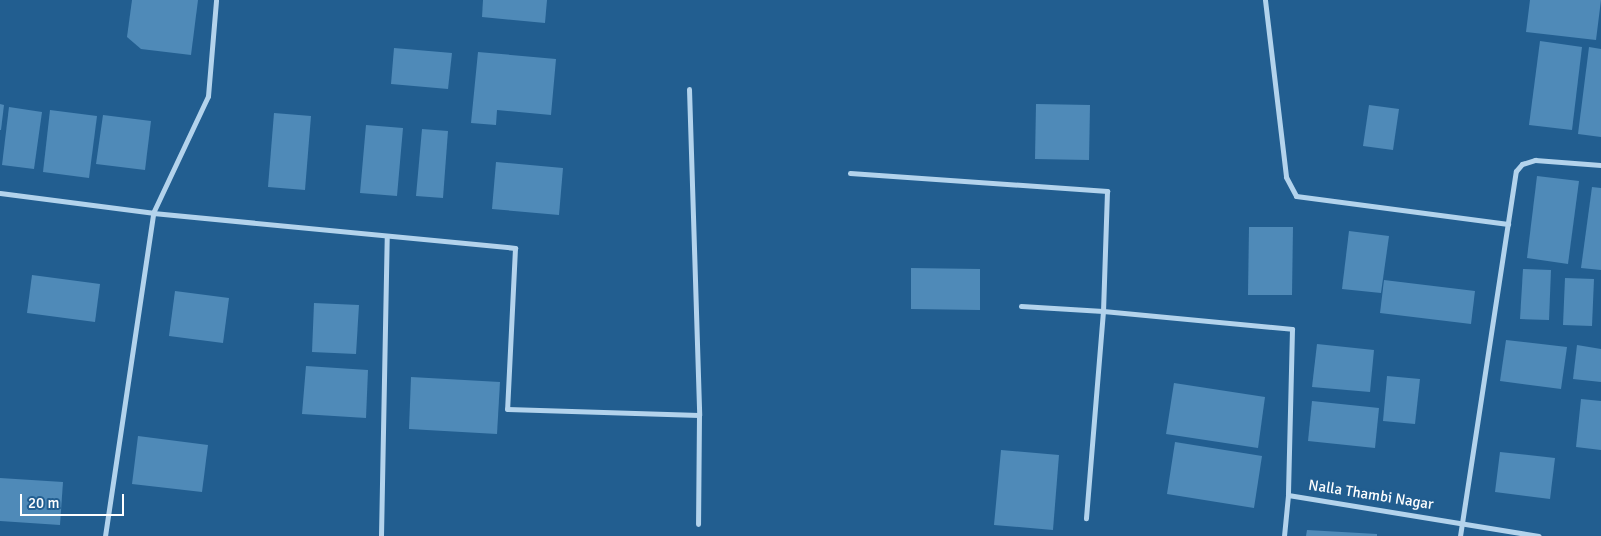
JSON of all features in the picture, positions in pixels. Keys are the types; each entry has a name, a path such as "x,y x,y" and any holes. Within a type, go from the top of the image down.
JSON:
{"street":[{"path":"105,536 153,213 208,96 216,0"},
{"path":"1265,0 1286,178 1296,196 1508,224"},
{"path":"689,89 699,415 698,524"},
{"path":"1460,536 1516,171 1522,164 1535,160 1601,165"},
{"path":"850,173 1107,192 1103,311 1086,518"},
{"path":"0,193 153,213 515,248 507,409 699,415"},
{"path":"381,536 387,236"},
{"path":"1020,306 1103,311 1292,329 1288,495"},
{"name":"Nalla Thambi Nagar","path":"1284,536 1288,495 1539,536"}],"building":[{"path":"132,0 198,0 191,55 141,49 127,37"},
{"path":"483,0 547,0 545,23 482,17"},
{"path":"1530,0 1601,0 1596,40 1526,32"},
{"path":"1540,41 1582,47 1572,130 1529,125"},
{"path":"1589,47 1601,49 1601,137 1578,134"},
{"path":"394,48 452,53 448,89 391,84"},
{"path":"478,52 556,59 551,115 497,110 496,125 471,123"},
{"path":"0,104 4,105 1,130 0,130"},
{"path":"1036,104 1090,105 1089,160 1035,159"},
{"path":"1369,105 1399,109 1393,150 1363,146"},
{"path":"9,107 42,112 34,169 2,165"},
{"path":"50,110 97,116 89,178 43,172"},
{"path":"274,113 311,116 305,190 268,187"},
{"path":"103,115 151,121 145,170 96,164"},
{"path":"366,125 403,128 397,196 360,193"},
{"path":"422,129 448,131 443,198 416,196"},
{"path":"496,162 563,168 559,215 492,209"},
{"path":"1537,176 1579,181 1568,264 1527,258"},
{"path":"1592,187 1601,188 1601,270 1581,268"},
{"path":"1249,227 1293,227 1292,295 1248,295"},
{"path":"1349,231 1389,236 1381,293 1342,289"},
{"path":"911,268 980,269 980,310 911,309"},
{"path":"1523,269 1551,270 1549,320 1520,319"},
{"path":"32,275 100,284 95,322 27,313"},
{"path":"1565,278 1594,279 1592,326 1563,325"},
{"path":"1384,280 1475,291 1471,324 1380,313"},
{"path":"175,291 229,298 223,343 169,336"},
{"path":"314,303 359,305 356,354 312,352"},
{"path":"1506,340 1567,347 1561,389 1500,381"},
{"path":"1317,344 1374,350 1370,392 1312,387"},
{"path":"1577,345 1601,349 1601,382 1573,379"},
{"path":"306,366 368,370 366,418 302,414"},
{"path":"1387,376 1420,379 1415,424 1383,421"},
{"path":"411,377 500,382 497,434 409,429"},
{"path":"1174,383 1265,397 1258,448 1166,434"},
{"path":"1581,399 1601,401 1601,450 1576,447"},
{"path":"1312,401 1379,408 1375,448 1308,441"},
{"path":"138,436 208,445 202,492 132,484"},
{"path":"1175,442 1262,456 1254,508 1167,494"},
{"path":"1001,450 1059,455 1053,530 994,525"},
{"path":"1500,452 1555,458 1550,499 1495,492"},
{"path":"0,478 63,482 60,525 0,521"},
{"path":"1307,530 1377,534 1377,536 1306,536"}]}
